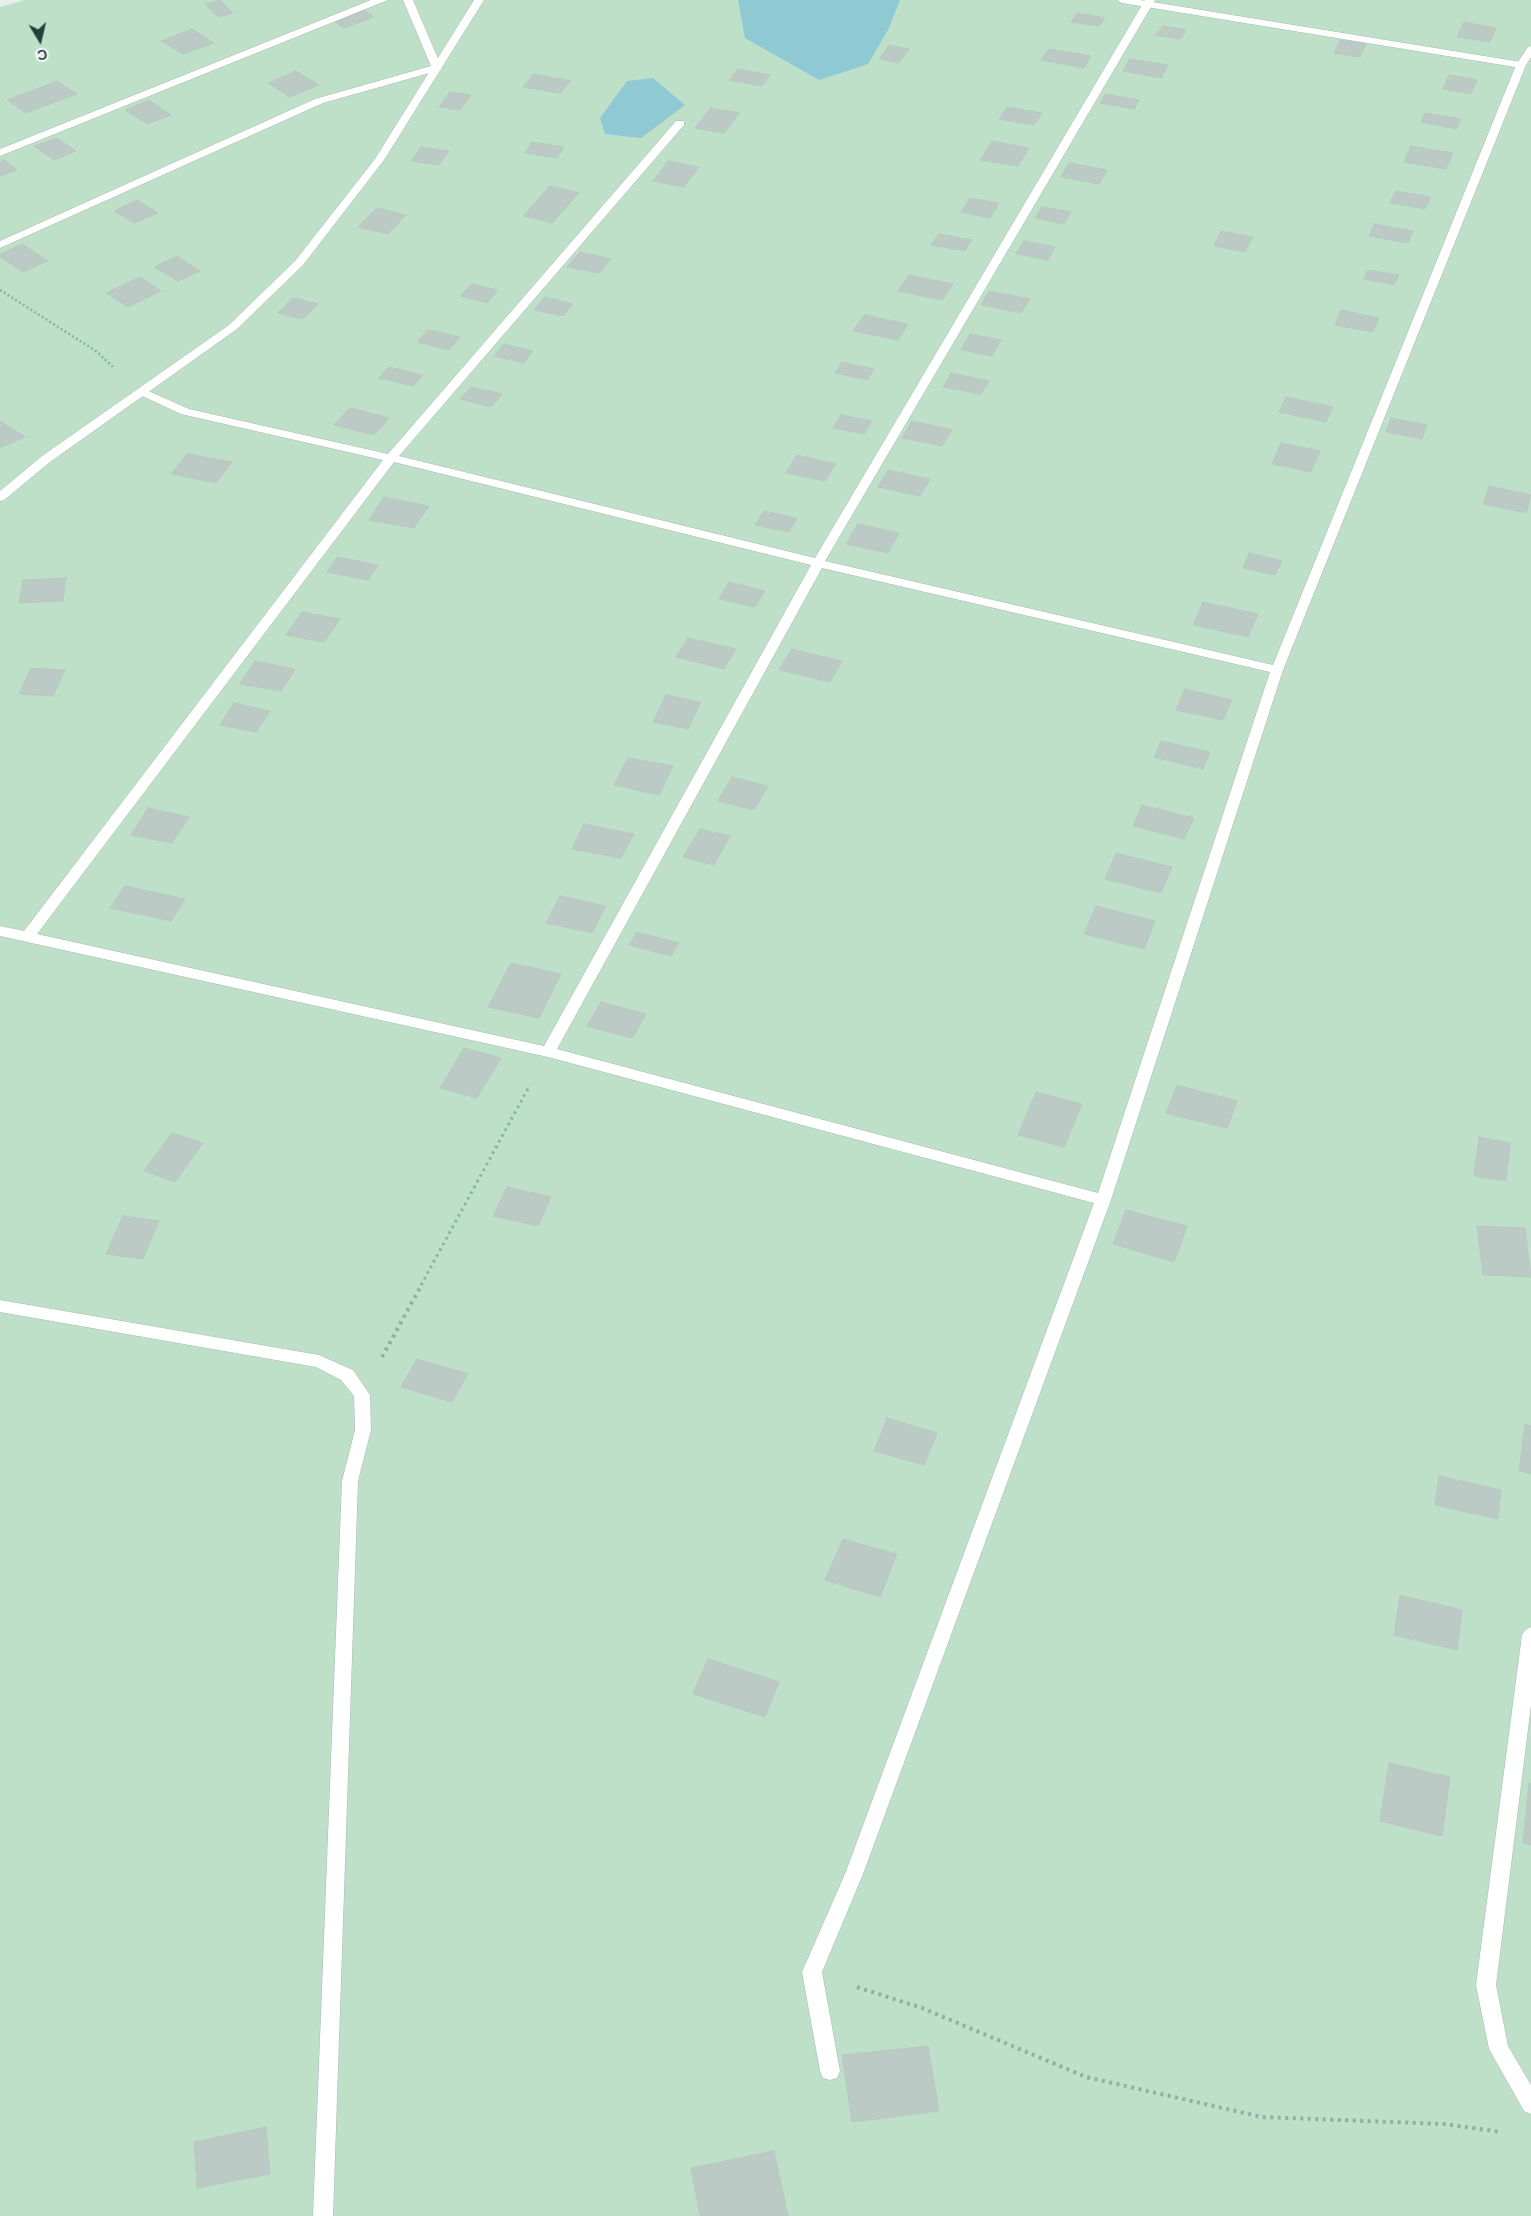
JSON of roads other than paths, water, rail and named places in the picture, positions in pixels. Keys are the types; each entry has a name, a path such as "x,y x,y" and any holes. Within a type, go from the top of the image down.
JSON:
{"street":[{"path":"0,153 371,2 383,0"},
{"path":"408,0 438,68"},
{"path":"0,497 46,459 233,327 299,263 379,160 479,0"},
{"path":"1122,0 1149,2 1521,65"},
{"path":"548,1052 818,563 1149,2"},
{"path":"830,2070 812,1972 854,1874 1103,1200 1277,670 1521,65 1531,49"},
{"path":"0,245 319,101 438,68"},
{"path":"27,937 391,458 680,123"},
{"path":"142,392 186,412 391,458 818,563 1277,670"},
{"path":"0,931 548,1052 1103,1200"},
{"path":"0,1306 319,1362 347,1375 362,1395 363,1430 350,1481 323,2216"},
{"path":"1531,1635 1486,1985 1499,2050 1531,2104"}],"water":[{"path":"738,0 900,0 889,28 868,64 819,80 745,38"},
{"path":"653,78 685,105 641,138 605,134 600,118 627,81"}]}
